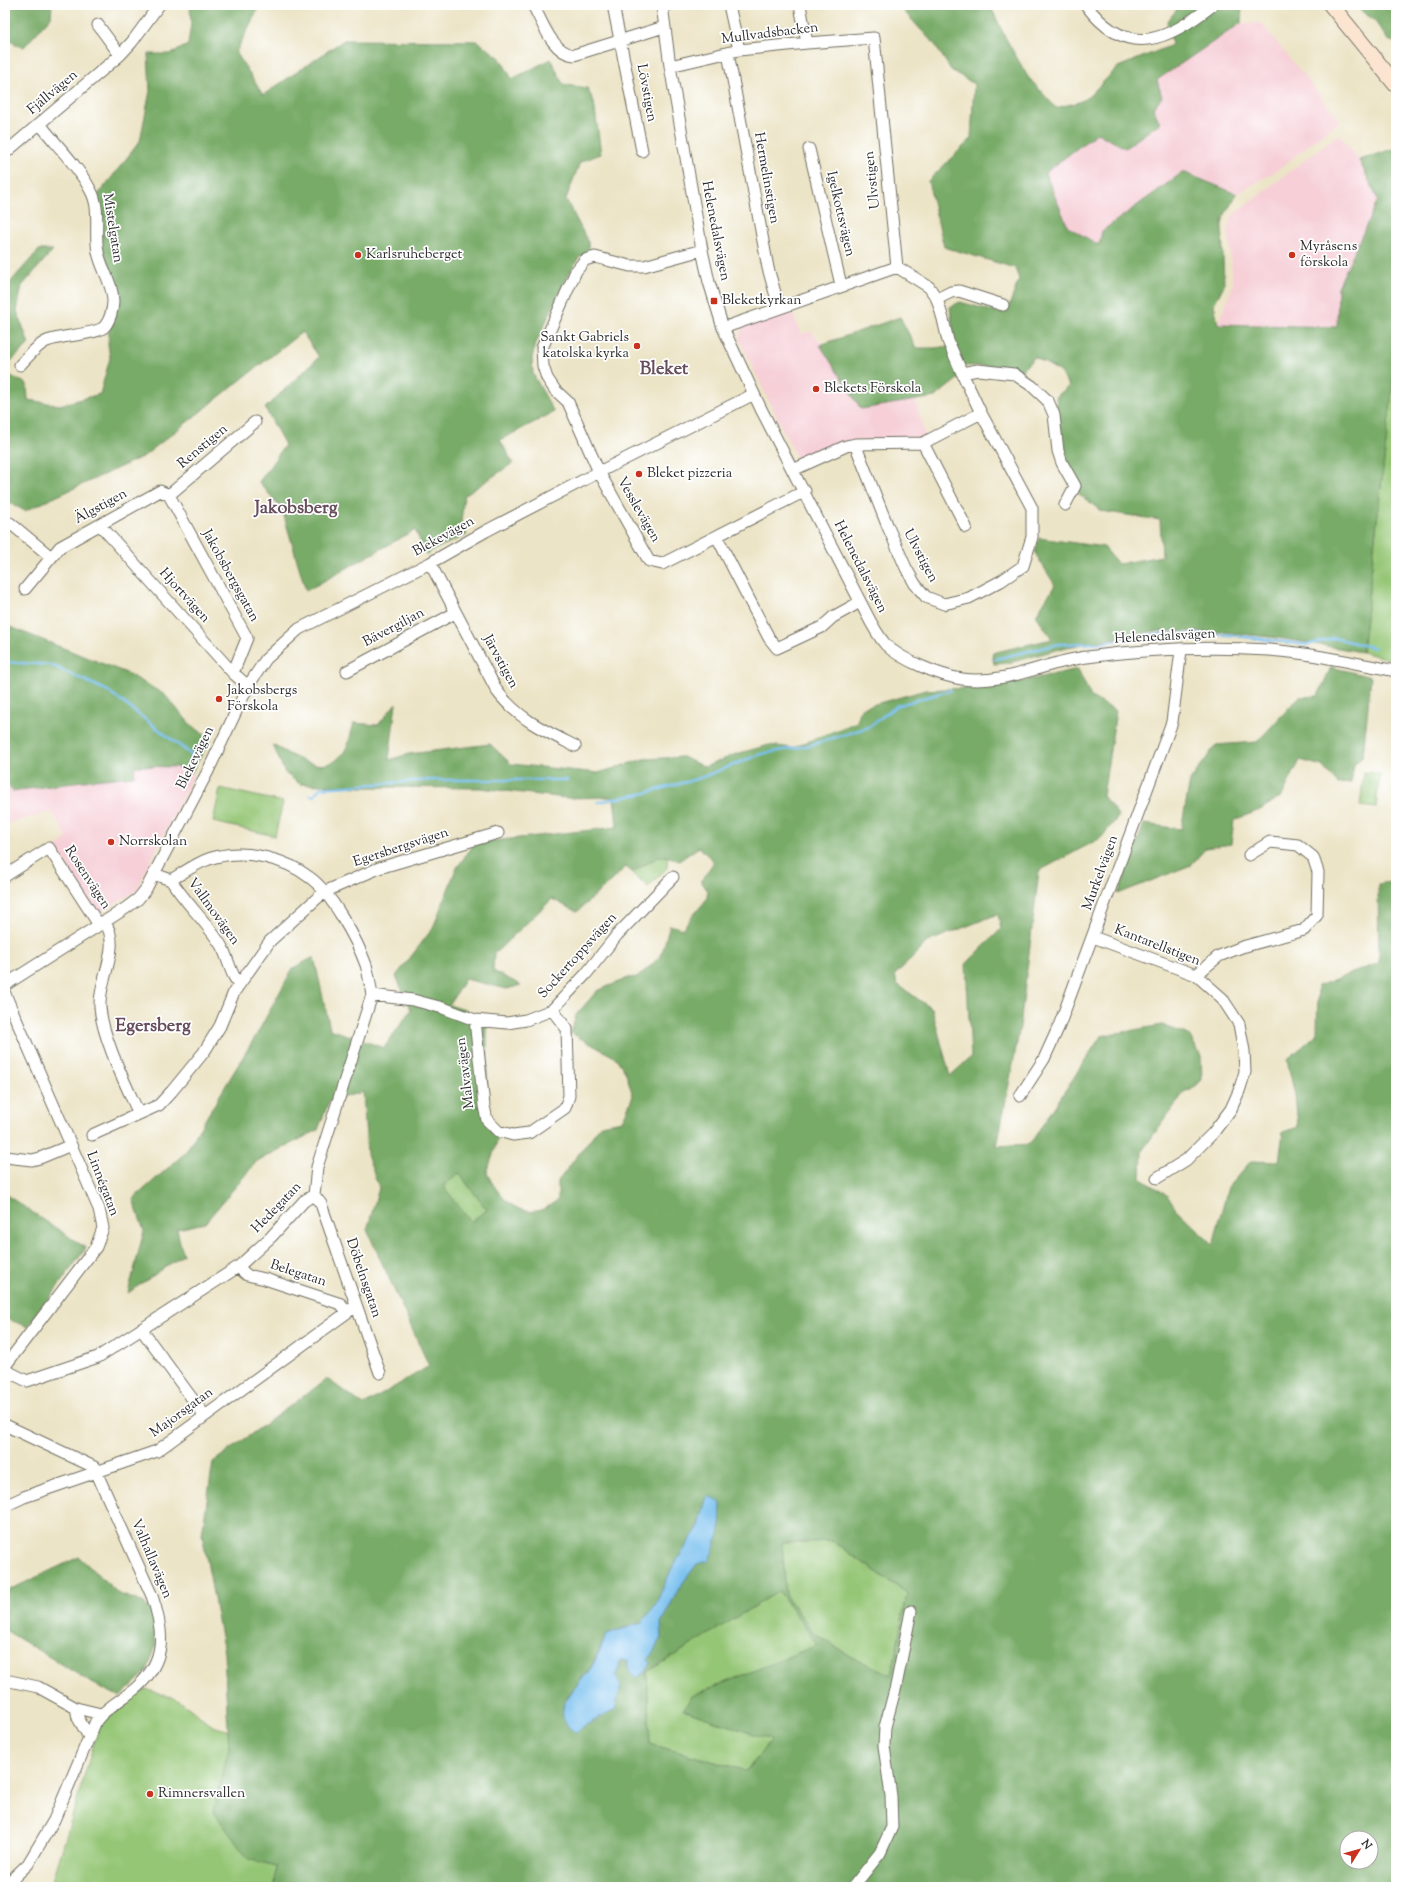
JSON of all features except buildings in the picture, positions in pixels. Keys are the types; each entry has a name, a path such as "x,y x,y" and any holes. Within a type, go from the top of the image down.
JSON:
{"street":[{"name":"Fjällvägen","path":"5,153 120,55 132,42 159,5"},
{"path":"533,5 553,42 560,50 568,54 574,54 664,27"},
{"name":"Lövstigen","path":"613,5 642,151"},
{"name":"Helenedalsvägen","path":"662,5 670,66 702,250 709,282 723,328 754,394 805,491 860,602 885,644 893,651 940,673 964,679 1004,678 1085,657 1203,648 1269,650 1396,671"},
{"path":"729,5 739,50"},
{"path":"800,5 807,43"},
{"path":"1086,5 1094,15 1122,36 1152,40 1178,30 1213,5"},
{"path":"1332,5 1396,85"},
{"path":"98,26 120,55"},
{"name":"Mullvadsbacken","path":"670,66 739,50 874,38"},
{"name":"Ulvstigen","path":"856,444 888,528 915,584 926,597 937,603 947,604 969,598 1001,582 1023,566 1032,537 1032,508 981,413 962,373 948,341 944,318 937,299 929,287 897,267 874,38"},
{"name":"Hermelinstigen","path":"728,53 768,268 779,307"},
{"name":"Mistelgatan","path":"20,365 45,342 59,337 88,334 104,327 109,319 113,300 112,290 103,269 98,251 96,209 92,193 84,180 40,124"},
{"name":"Igelkottsvägen","path":"810,149 841,285"},
{"path":"599,472 568,402 555,390 547,378 543,366 542,348 576,270 585,260 595,257 630,266 644,266 702,250"},
{"path":"723,328 841,285 897,267"},
{"path":"937,299 952,292 959,291 1003,305"},
{"path":"962,373 978,370 1014,374 1032,386 1048,401 1054,415 1058,451 1062,463 1075,486 1065,505"},
{"name":"Blekevägen","path":"5,985 138,899 146,890 208,771 248,686 266,659 299,629 430,563 486,531 599,472 754,394"},
{"path":"793,470 846,446 856,444 923,443 981,413"},
{"name":"Renstigen","path":"169,495 255,422"},
{"path":"923,443 966,527"},
{"name":"Vesslevägen","path":"599,472 650,561 662,564 805,491"},
{"name":"Älgstigen","path":"25,589 60,547 160,491 169,495"},
{"name":"Jakobsbergsgatan","path":"169,495 247,638 233,673"},
{"path":"10,523 51,557"},
{"name":"Hjortvägen","path":"100,525 233,673 248,686"},
{"path":"717,537 770,638 777,648 822,627 833,617 860,602"},
{"name":"Järvstigen","path":"430,563 497,692 504,701 512,710 532,724 575,746"},
{"name":"Bävergiljan","path":"347,670 455,613"},
{"name":"Murkelvägen","path":"1020,1096 1044,1059 1052,1042 1093,937 1172,722 1181,650"},
{"name":"Egersbergsvägen","path":"92,1135 159,1105 166,1098 204,1052 220,1026 239,983 270,941 324,892 379,868 498,833"},
{"path":"1196,975 1219,956 1242,947 1304,930 1317,915 1318,872 1313,857 1298,844 1270,842 1249,855"},
{"name":"Rosenvägen","path":"5,876 49,848 101,923 110,931 111,945 100,996 102,1021 108,1040 139,1114"},
{"name":"Hedegatan","path":"5,1370 27,1381 98,1357 238,1267 271,1237 304,1201 314,1195 317,1167 372,995 366,966 354,937 324,892 309,876 275,859 242,853 218,856 196,865 171,880"},
{"path":"154,874 171,880"},
{"name":"Sockertoppsvägen","path":"372,995 413,1000 443,1008 475,1020 507,1024 526,1020 552,1010 586,974 617,935 673,877"},
{"name":"Vallmovägen","path":"171,880 214,935 227,956 236,980 239,983"},
{"name":"Kantarellstigen","path":"1093,937 1196,975 1222,998 1239,1024 1244,1051 1245,1072 1231,1109 1213,1133 1186,1160 1157,1178"},
{"name":"Linnégatan","path":"5,994 99,1209 103,1228 96,1247 5,1366"},
{"name":"Malvavägen","path":"475,1020 484,1106 487,1120 498,1131 513,1134 529,1133 565,1108 569,1096 567,1028 552,1010"},
{"path":"5,1156 32,1160 71,1145"},
{"name":"Döbelnsgatan","path":"314,1195 321,1204 380,1373"},
{"name":"Belegatan","path":"238,1267 247,1275 265,1279 341,1304 347,1312"},
{"name":"Majorsgatan","path":"5,1506 24,1497 157,1451 356,1306"},
{"path":"141,1329 205,1416"},
{"path":"5,1425 94,1467 98,1472"},
{"name":"Valhallavägen","path":"5,1886 28,1864 54,1820 77,1769 88,1737 101,1714 137,1687 150,1673 158,1658 161,1643 158,1616 152,1596 98,1472"},
{"path":"853,1887 880,1853 892,1827 892,1796 884,1746 885,1727 896,1686 911,1611"},
{"path":"5,1680 38,1687 76,1708 101,1714"},
{"path":"76,1708 78,1718 88,1737"}],"shaded area":[{"path":"1241,23 1261,23 1340,120 1279,169 1237,194 1183,172 1100,245 1068,227 1045,173 1097,133 1160,122 1153,108 1157,80"},
{"name":"Myråsens förskola","path":"1339,134 1359,160 1378,200 1338,287 1337,327 1218,324 1233,285 1228,226 1233,215"},
{"name":"Blekets Förskola","path":"792,312 801,334 811,331 853,381 915,398 926,439 846,441 806,459 796,457 739,339 742,327"},
{"name":"Norrskolan","path":"134,766 176,767 191,773 193,776 136,891 98,914 56,848 67,837 52,812 5,824 5,782 12,790 49,787 74,783"}],"green space":[{"path":"5,5 52,5 51,17 24,47 15,45 13,41 9,43 5,52"},
{"path":"190,5 260,5 236,52 263,95 344,40 477,41 500,58 512,79 551,59 563,84 587,88 594,102 601,154 580,162 566,199 588,242 589,253 579,257 564,283 536,343 532,358 533,374 554,412 500,440 513,463 464,496 461,522 467,535 431,551 427,556 415,530 306,591 282,509 259,482 285,445 265,408 319,357 302,332 144,456 25,511 5,500 5,288 39,250 53,250 22,286 17,311 29,344 10,362 9,375 27,384 28,400 60,405 100,394 110,358 108,344 109,330 114,320 118,301 117,288 108,267 102,244 97,196 140,141 150,91 148,54 170,54 188,45 191,23"},
{"path":"898,5 990,5 1005,37 1028,77 1056,108 1079,102 1088,97 1118,67 1172,45 1167,22 1180,5 1242,5 1241,23 1157,80 1162,97 1153,108 1160,123 1125,148 1097,133 1045,173 1068,227 1099,245 1102,231 1183,172 1237,194 1224,216 1222,225 1224,285 1214,304 1218,324 1337,327 1338,287 1378,200 1359,160 1396,148 1396,356 1362,652 1279,638 1224,632 1155,631 1067,647 1009,663 994,664 992,653 1052,639 1036,615 1055,585 1035,553 1039,538 1104,547 1118,564 1162,556 1160,520 1101,511 1079,494 1075,476 1066,461 1061,445 1056,397 1069,386 1059,371 1035,357 1021,371 1005,366 966,366 956,370 959,378 935,397 861,409 820,345 900,317 916,348 935,348 955,345 950,307 960,302 1000,313 1007,312 1019,279 1015,268 944,247 928,181 971,139 974,84 951,70 936,46"},
{"path":"1353,5 1396,5 1396,43 1388,40 1374,20"},
{"path":"1396,356 1396,661 1362,652"},
{"path":"5,625 129,674 165,695 191,725 211,739 191,773 176,767 135,766 134,776 74,782 12,791 5,782"},
{"path":"1331,667 1371,677 1363,755 1354,765 1351,783 1338,784 1322,766 1300,760 1282,796 1260,810 1234,820 1231,844 1206,848 1191,865 1118,894 1144,824 1181,829 1190,781 1216,745 1257,742 1299,697 1318,696"},
{"path":"1078,669 1091,697 1116,711 1103,796 1119,816 1101,838 1039,871 1020,1027 997,1146 1030,1144 1101,1036 1162,1025 1189,1035 1201,1056 1202,1080 1191,1090 1185,1091 1142,1151 1141,1179 1167,1195 1175,1208 1213,1245 1228,1187 1251,1161 1279,1162 1283,1132 1298,1127 1295,1095 1287,1060 1317,1034 1318,986 1379,963 1378,884 1396,881 1396,1887 275,1887 276,1866 248,1859 213,1811 229,1748 224,1653 202,1534 213,1462 327,1379 364,1405 429,1366 367,1230 379,1188 367,1154 363,1092 329,1101 318,1130 257,1161 205,1223 177,1229 183,1255 128,1293 144,1231 133,1199 185,1153 258,1032 293,968 314,957 330,1029 384,1048 411,1010 396,976 433,928 456,869 475,843 617,827 614,797 566,798 480,788 359,787 300,784 285,773 273,745 290,755 309,763 318,765 328,764 336,760 346,749 354,723 378,725 396,703 389,760 409,754 490,744 511,764 598,773 644,759 682,757 705,767 736,754 769,745 792,748 857,722 861,708 926,690 985,687 1019,682","holes":["699,847 714,862 701,881 708,891 706,900 682,929 670,925 661,956 638,977 628,978 597,991 576,1015 571,1033 616,1058 626,1073 633,1096 622,1121 601,1125 558,1181 558,1199 547,1207 537,1211 526,1211 517,1208 500,1194 487,1173 498,1138 492,1134 487,1101 487,1028 477,1014 449,1005 465,979 507,989 521,985 493,971 494,954 552,899 577,912 626,867 632,872 658,857 667,856 679,861","998,914 1001,929 966,964 971,1057 950,1076 932,1009 897,984 895,975 927,942","459,1173 487,1210 471,1222 443,1186","706,1499 697,1564 679,1588 661,1623 662,1638 647,1661 630,1671 628,1661 621,1659 605,1715 584,1726 564,1701 591,1667 607,1634 641,1623 654,1608 672,1568 699,1526","832,1541 907,1593 892,1675 851,1657 813,1632 786,1596 782,1543","779,1591 817,1645 692,1696 683,1710 771,1740 747,1771 650,1744 647,1672"]},
{"path":"1364,772 1380,774 1376,808 1360,806"},
{"path":"220,788 283,802 275,836 213,822"},
{"path":"668,856 667,868 648,887 632,872 658,857"},
{"path":"459,1173 487,1210 470,1222 443,1186"},
{"path":"5,1194 86,1248 28,1327 5,1318"},
{"path":"832,1541 907,1593 892,1675 851,1657 813,1632 786,1596 782,1543"},
{"path":"79,1557 119,1594 142,1602 150,1609 154,1619 156,1646 147,1671 120,1697 92,1683 5,1630 5,1592"},
{"path":"779,1591 818,1645 692,1696 683,1710 772,1740 747,1771 650,1744 647,1672"},
{"name":"Rimnersvallen","path":"146,1689 177,1699 213,1726 229,1731 229,1748 223,1778 248,1859 276,1866 275,1887 51,1887 100,1723"}],"water":[{"path":"709,1496 721,1503 720,1531 709,1561 697,1564 679,1588 661,1623 662,1638 648,1660 650,1663 644,1673 636,1678 630,1671 628,1661 621,1660 616,1676 621,1687 615,1710 584,1726 576,1733 567,1725 563,1717 563,1708 572,1691 591,1668 607,1634 641,1623 654,1608 672,1568 699,1526 706,1499"}],"waterway":[{"path":"995,659 1059,644 1101,643 1156,634 1230,635 1307,645 1334,638 1375,648"},
{"path":"1391,648 1396,649"},
{"path":"5,662 51,665 108,691 192,755"},
{"path":"598,802 646,793 700,778 761,754 811,745 869,727 896,706 951,690"},
{"path":"310,795 314,796 320,788 432,780 567,780"}],"place":[{"name":"Karlsruheberget","path":"358,255"},
{"name":"Myråsens förskola","path":"1292,255"},
{"name":"Bleketkyrkan","path":"714,301"},
{"name":"Sankt Gabriels katolska kyrka","path":"637,346"},
{"name":"Blekets Förskola","path":"816,389"},
{"name":"Bleket pizzeria","path":"639,474"},
{"name":"Jakobsbergs Förskola","path":"219,699"},
{"name":"Norrskolan","path":"111,842"},
{"name":"Rimnersvallen","path":"150,1794"}],"district":[{"name":"Bleket","path":"664,370"},
{"name":"Jakobsberg","path":"296,509"},
{"name":"Egersberg","path":"153,1027"}]}
